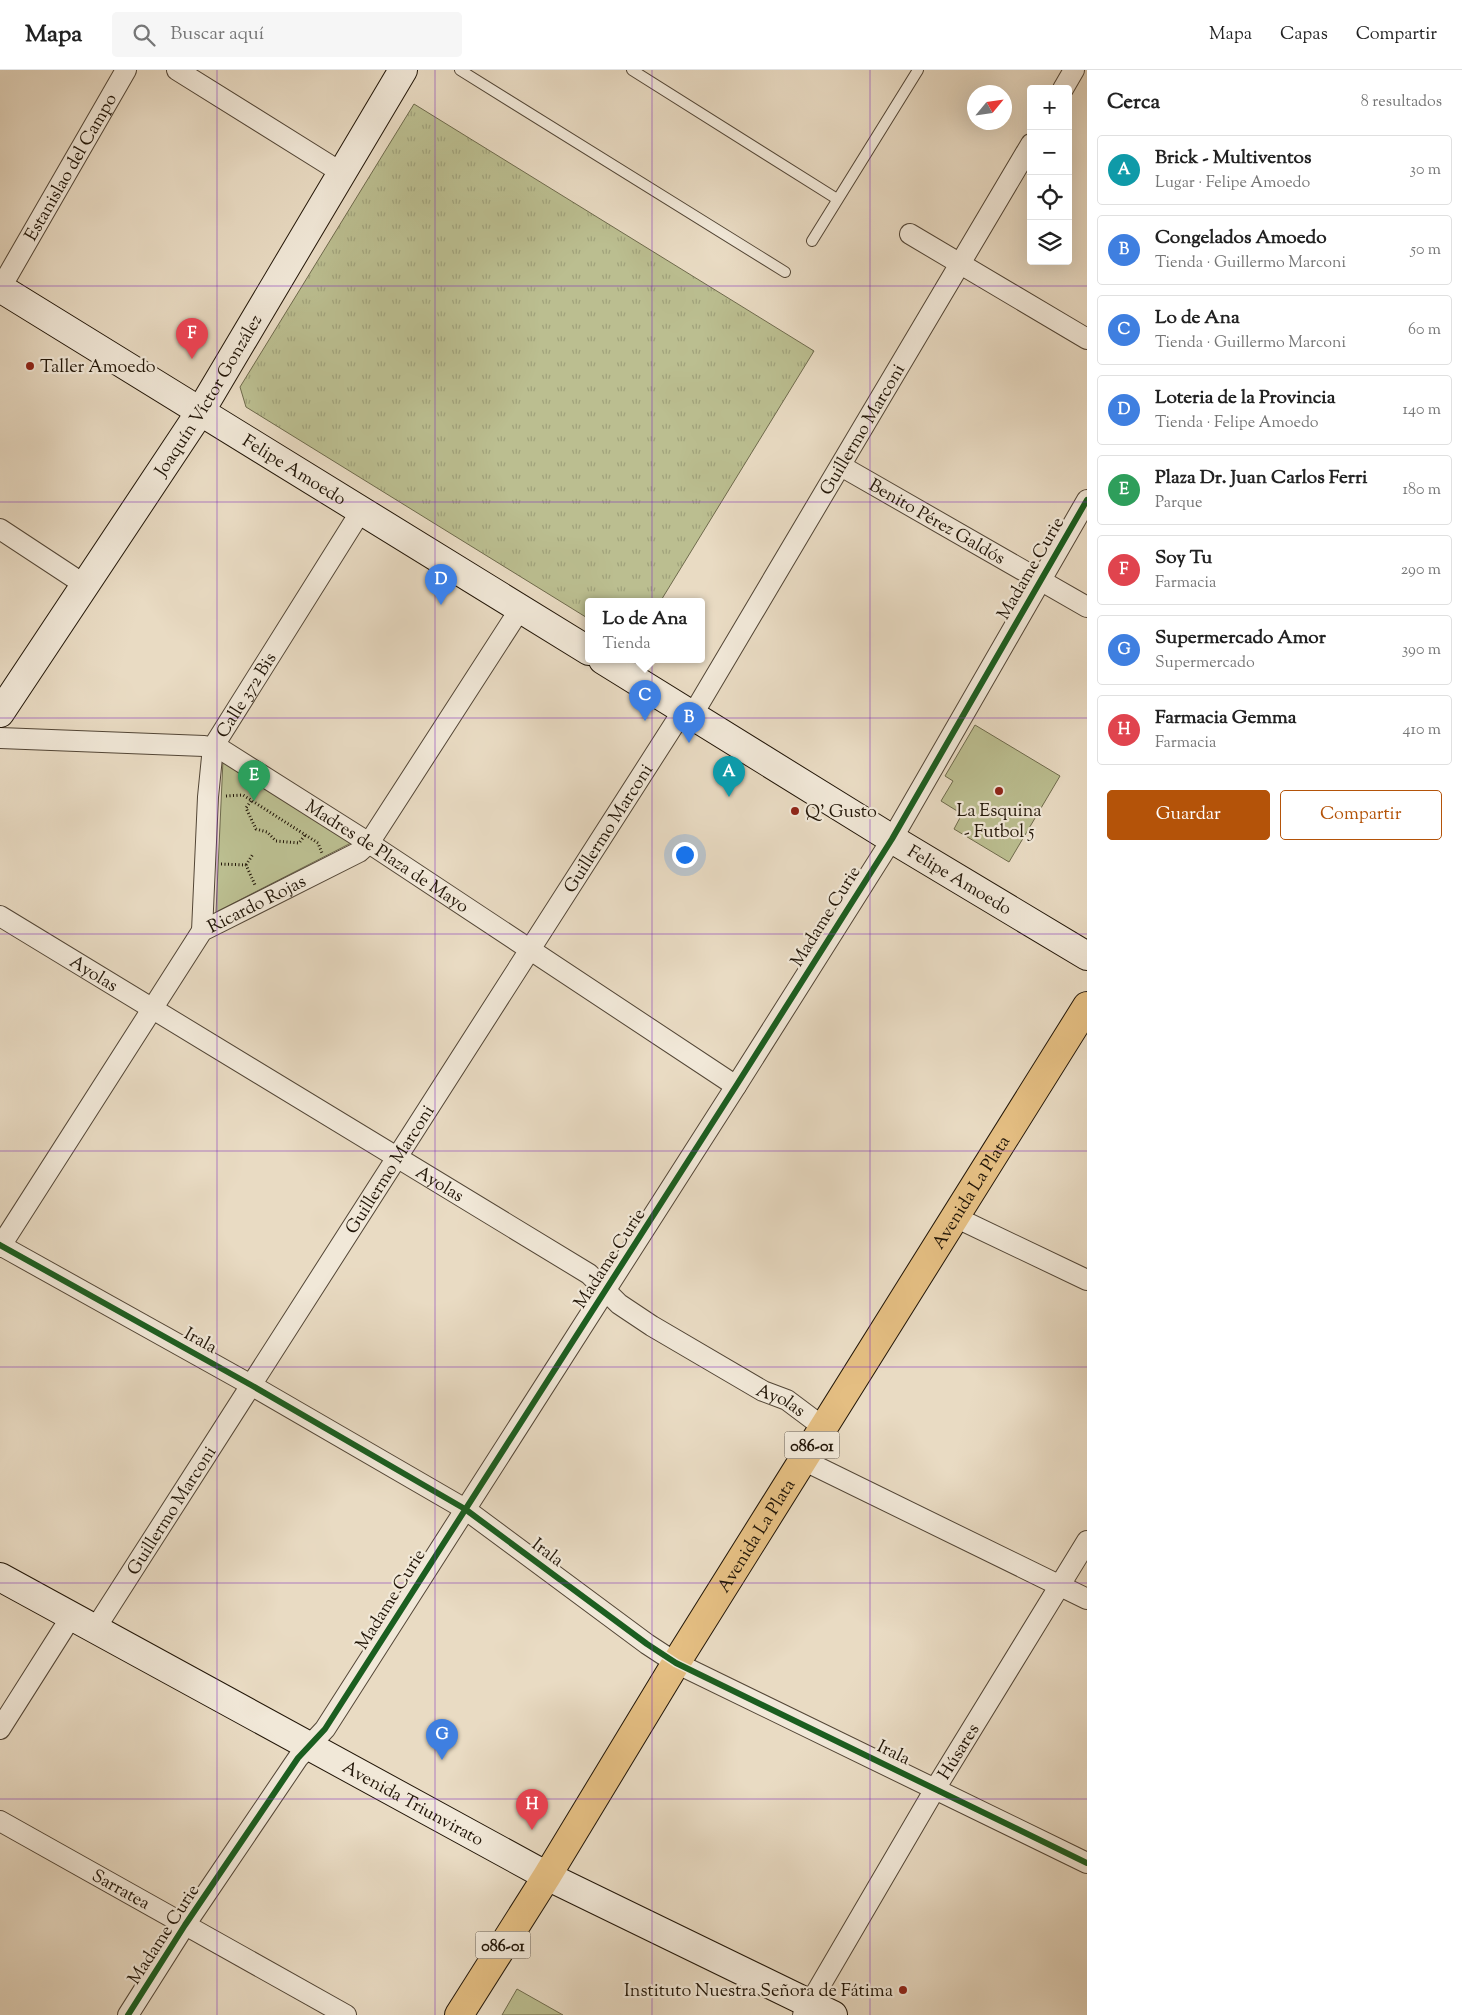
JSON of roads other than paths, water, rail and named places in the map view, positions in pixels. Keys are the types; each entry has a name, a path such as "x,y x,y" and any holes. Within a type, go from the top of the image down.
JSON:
{"main road":[{"name":"Avenida La Plata","path":"459,2015 547,1876 676,1663 1087,1006"}],"street":[{"name":"Estanislao del Campo","path":"0,288 126,70"},
{"path":"177,70 342,173"},
{"name":"Joaquín Víctor González","path":"0,713 200,412 403,70"},
{"path":"1065,85 1074,70"},
{"name":"Guillermo Marconi","path":"95,1630 529,950 689,712 841,466 1027,151"},
{"path":"910,234 1087,339"},
{"name":"Felipe Amoedo","path":"0,288 585,649"},
{"name":"Benito Pérez Galdós","path":"841,466 1087,607"},
{"name":"Madame Curie","path":"128,2015 185,1925 298,1758 325,1729 736,1086 892,838 1087,500"},
{"name":"Calle 372 Bis","path":"202,931 208,797 213,747 361,511"},
{"path":"0,529 85,585"},
{"name":"Ricardo Rojas","path":"0,1245 202,931 359,852 369,843 520,609"},
{"name":"Felipe Amoedo","path":"608,663 1087,956"},
{"name":"Madres de Plaza de Mayo","path":"0,738 213,747 222,750 369,843 736,1086"},
{"name":"Ayolas","path":"0,916 398,1156 589,1274 619,1304 652,1326 763,1391 787,1400 823,1427"},
{"path":"955,1217 1087,1280"},
{"name":"Irala","path":"0,1245 251,1385 465,1509 647,1644 676,1663 1087,1863"},
{"path":"803,1460 1087,1599"},
{"name":"Húsares","path":"815,2011 935,1789 1087,1541"},
{"name":"Avenida Triunvirato","path":"0,1577 547,1876 815,2011"},
{"path":"0,1729 71,1616"},
{"name":"Sarratea","path":"0,1821 346,2015"}],"lane":[{"path":"632,70 837,199"},
{"path":"812,240 918,70"},
{"path":"466,72 786,272"}],"place":[{"name":"Soy Tu","path":"192,359"},
{"name":"Taller Amoedo","path":"30,366"},
{"name":"Loteria de la Provincia","path":"441,605"},
{"name":"Lo de Ana","path":"645,721"},
{"name":"Congelados Amoedo","path":"689,743"},
{"name":"La Esquina - Futbol 5","path":"999,791"},
{"name":"Brick - Multiventos","path":"729,797"},
{"name":"Plaza Dr. Juan Carlos Ferri","path":"254,801"},
{"name":"Q' Gusto","path":"795,811"},
{"name":"Supermercado Amor","path":"442,1760"},
{"name":"Farmacia Gemma","path":"532,1830"},
{"name":"Instituto Nuestra Señora de Fátima","path":"903,1990"}]}
